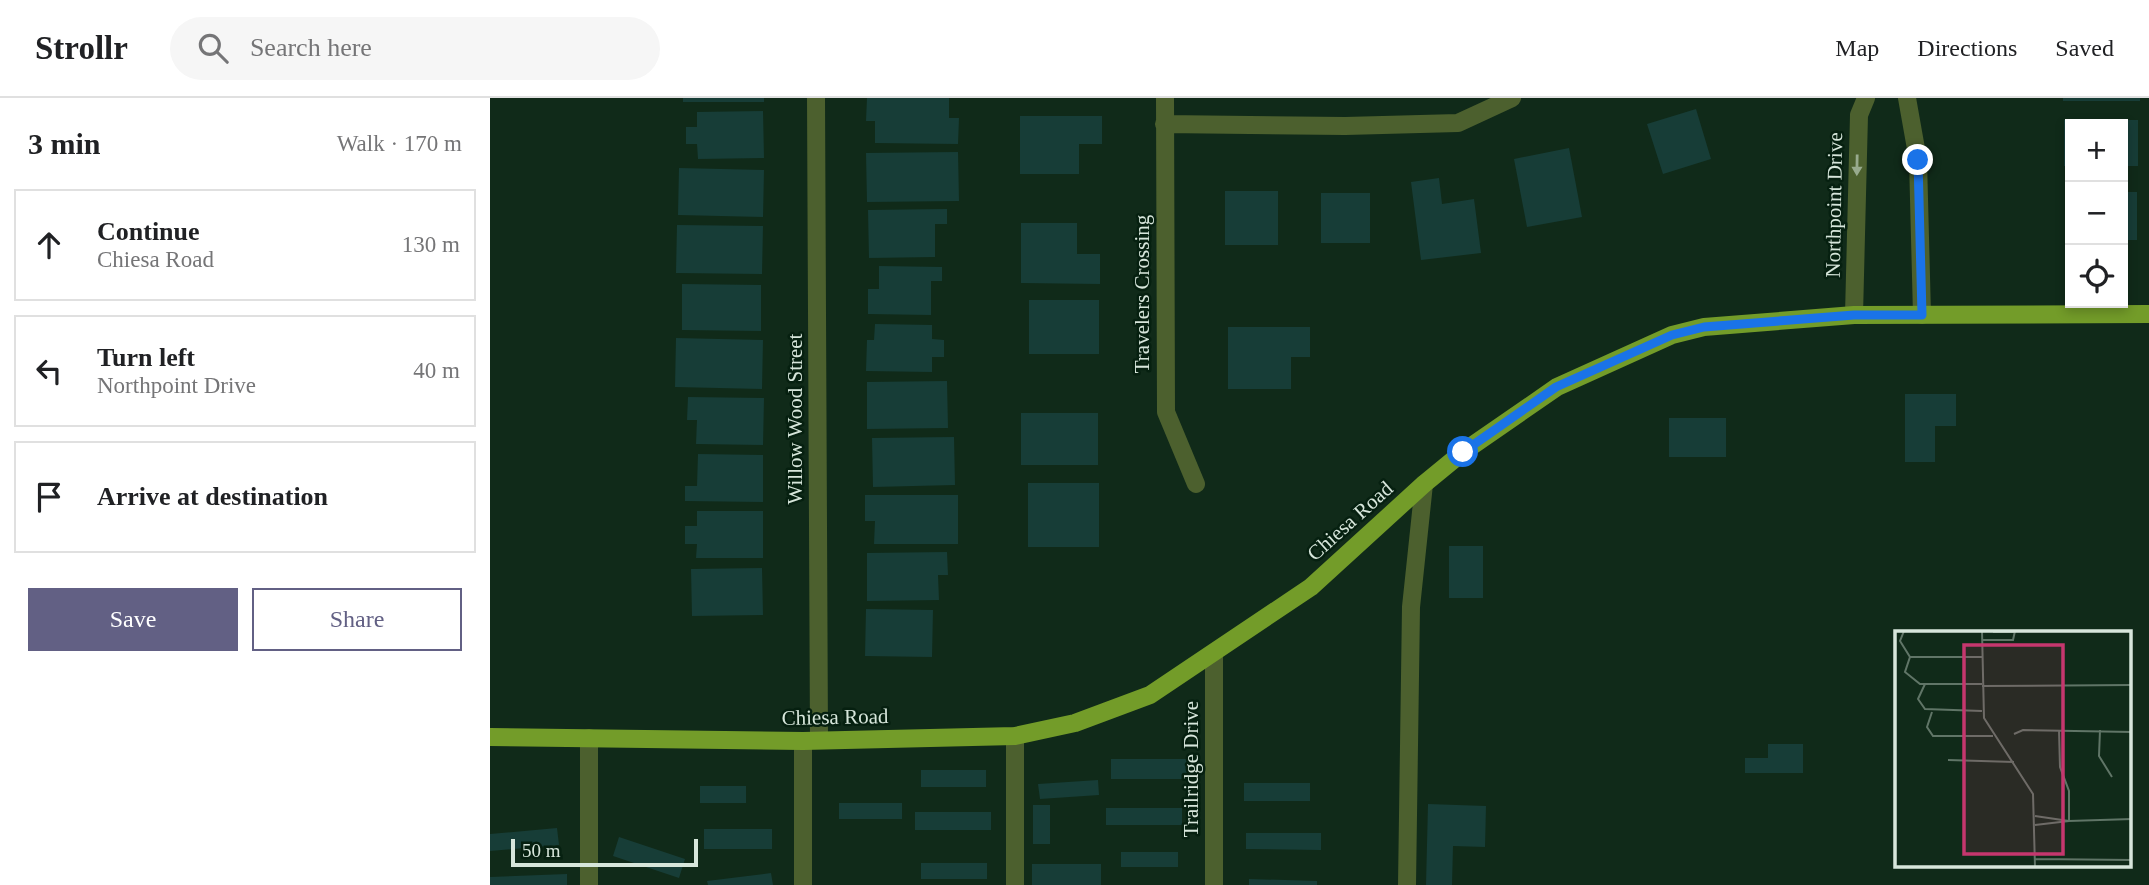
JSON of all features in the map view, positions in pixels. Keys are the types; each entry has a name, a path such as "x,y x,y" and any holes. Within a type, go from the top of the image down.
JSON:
{"main road":[{"name":"Chiesa Road","path":"490,737 811,740 1015,736 1075,723 1150,695 1311,587 1463,452 1556,387 1672,335 1704,327 1854,315 2149,314"}],"street":[{"name":"Willow Wood Street","path":"803,885 811,740 816,98"},
{"name":"Travelers Crossing","path":"1164,98 1166,412 1196,484"},
{"path":"1164,124 1345,127 1458,123 1512,98"},
{"name":"Northpoint Drive","path":"1854,315 1859,115 1866,98"},
{"path":"1906,98 1918,160 1922,315"},
{"path":"1407,885 1412,607 1424,484"},
{"name":"Trailridge Drive","path":"1214,653 1214,885"},
{"path":"1015,736 1015,885"},
{"path":"589,738 589,885"}],"building":[{"path":"683,98 764,98 764,102 683,102"},
{"path":"867,98 949,98 949,118 959,118 958,144 875,143 875,121 866,121"},
{"path":"2063,98 2140,98 2140,101 2063,101"},
{"path":"1696,109 1711,159 1663,174 1647,124"},
{"path":"763,111 764,158 698,159 697,144 686,144 686,127 697,127 697,112"},
{"path":"1020,116 1102,116 1102,144 1079,144 1079,174 1020,174"},
{"path":"2064,120 2065,120 2065,166"},
{"path":"2128,120 2138,120 2138,166 2128,166"},
{"path":"1569,148 1582,217 1527,227 1514,159"},
{"path":"958,152 959,201 867,202 866,153"},
{"path":"679,168 764,170 763,217 678,215"},
{"path":"1439,178 1442,204 1474,199 1481,253 1421,260 1411,182"},
{"path":"1225,191 1278,191 1278,245 1225,245"},
{"path":"2128,192 2137,192 2137,240 2128,240"},
{"path":"1321,193 1370,193 1370,243 1321,243"},
{"path":"947,209 947,224 935,224 935,257 869,258 868,210"},
{"path":"1021,223 1077,223 1077,254 1100,254 1100,284 1021,283"},
{"path":"677,225 763,226 762,274 676,273"},
{"path":"879,266 942,267 942,281 931,281 931,315 868,314 868,289 879,289"},
{"path":"682,284 761,285 761,331 682,330"},
{"path":"1029,300 1099,300 1099,354 1029,354"},
{"path":"875,324 932,325 932,339 944,340 944,357 932,357 932,372 866,371 867,340 874,340"},
{"path":"1228,327 1310,327 1310,357 1291,357 1291,389 1228,389"},
{"path":"676,338 763,340 762,389 675,387"},
{"path":"947,381 948,428 867,429 867,382"},
{"path":"1905,394 1956,394 1956,426 1935,426 1935,462 1905,462"},
{"path":"688,397 764,398 763,445 696,444 697,420 687,420"},
{"path":"1021,413 1098,413 1098,465 1021,465"},
{"path":"1669,418 1726,418 1726,457 1669,457"},
{"path":"954,437 955,485 873,487 872,438"},
{"path":"698,454 763,455 763,502 685,501 685,486 697,486"},
{"path":"1028,483 1099,483 1099,547 1028,547"},
{"path":"865,495 958,495 958,544 874,544 875,521 865,521"},
{"path":"697,511 763,511 763,558 696,558 697,544 685,544 685,526 697,526"},
{"path":"1449,546 1483,546 1483,598 1449,598"},
{"path":"947,552 948,575 938,575 939,600 867,601 867,553"},
{"path":"762,568 763,615 692,616 691,569"},
{"path":"866,609 933,610 932,657 865,656"},
{"path":"1768,744 1803,744 1803,773 1745,773 1745,758 1768,758"},
{"path":"1111,759 1199,759 1199,779 1111,779"},
{"path":"921,770 986,770 986,787 921,787"},
{"path":"1098,780 1099,795 1040,799 1038,784"},
{"path":"1244,783 1310,783 1310,801 1244,801"},
{"path":"700,786 746,786 746,803 700,803"},
{"path":"839,803 902,803 902,819 839,819"},
{"path":"1428,804 1486,806 1485,847 1453,846 1452,885 1426,885"},
{"path":"1033,805 1050,805 1050,844 1033,844"},
{"path":"1106,808 1182,808 1182,825 1106,825"},
{"path":"915,812 991,812 991,830 915,830"},
{"path":"557,828 559,845 490,851 490,834"},
{"path":"704,829 772,829 772,849 704,849"},
{"path":"1246,833 1321,833 1321,850 1246,849"},
{"path":"619,837 685,859 679,878 613,856"},
{"path":"1121,852 1178,852 1178,867 1121,867"},
{"path":"921,863 987,863 987,879 921,879"},
{"path":"1032,864 1101,864 1101,885 1032,885"},
{"path":"771,873 773,885 708,885 707,881"},
{"path":"567,874 567,885 490,885 490,877"},
{"path":"1249,879 1317,881 1317,885 1249,885"}],"route":[{"path":"1463,452 1556,387 1672,335 1704,327 1854,315 1922,315 1918,160"}]}
